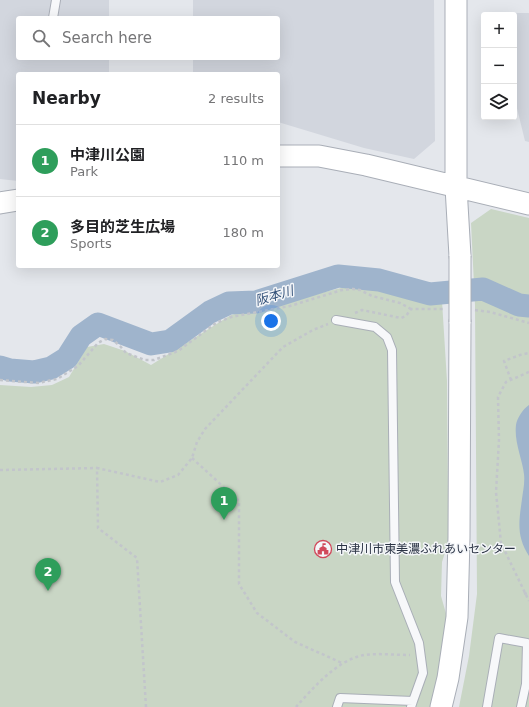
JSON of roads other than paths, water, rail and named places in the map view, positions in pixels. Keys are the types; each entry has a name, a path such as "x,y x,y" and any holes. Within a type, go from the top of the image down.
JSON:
{"street":[{"path":"441,707 448,678 457,617 459,537 460,256 456,186 456,0"},
{"path":"280,156 318,156 366,165 529,204"},
{"path":"0,203 16,200"}],"lane":[{"path":"52,16 56,0"},
{"path":"336,320 376,327 387,337 392,350 395,582 420,643 422,673 412,704 373,703 340,698 337,707"},
{"path":"487,707 499,638 527,643 526,684 521,707"}],"water":[{"path":"529,405 529,556 520,535 520,514 524,477 517,444 516,425 519,417"}],"waterway":[{"name":"阪本川","path":"0,367 10,370 34,372 51,368 67,358 81,336 98,324 151,344 170,341 210,312 229,303 256,302 338,276 379,280 430,294 483,289 519,305 529,306"}],"place":[{"name":"中津川公園","path":"224,520"},
{"name":"中津川市東美濃ふれあいセンター","path":"323,549"},
{"name":"多目的芝生広場","path":"48,591"}]}
